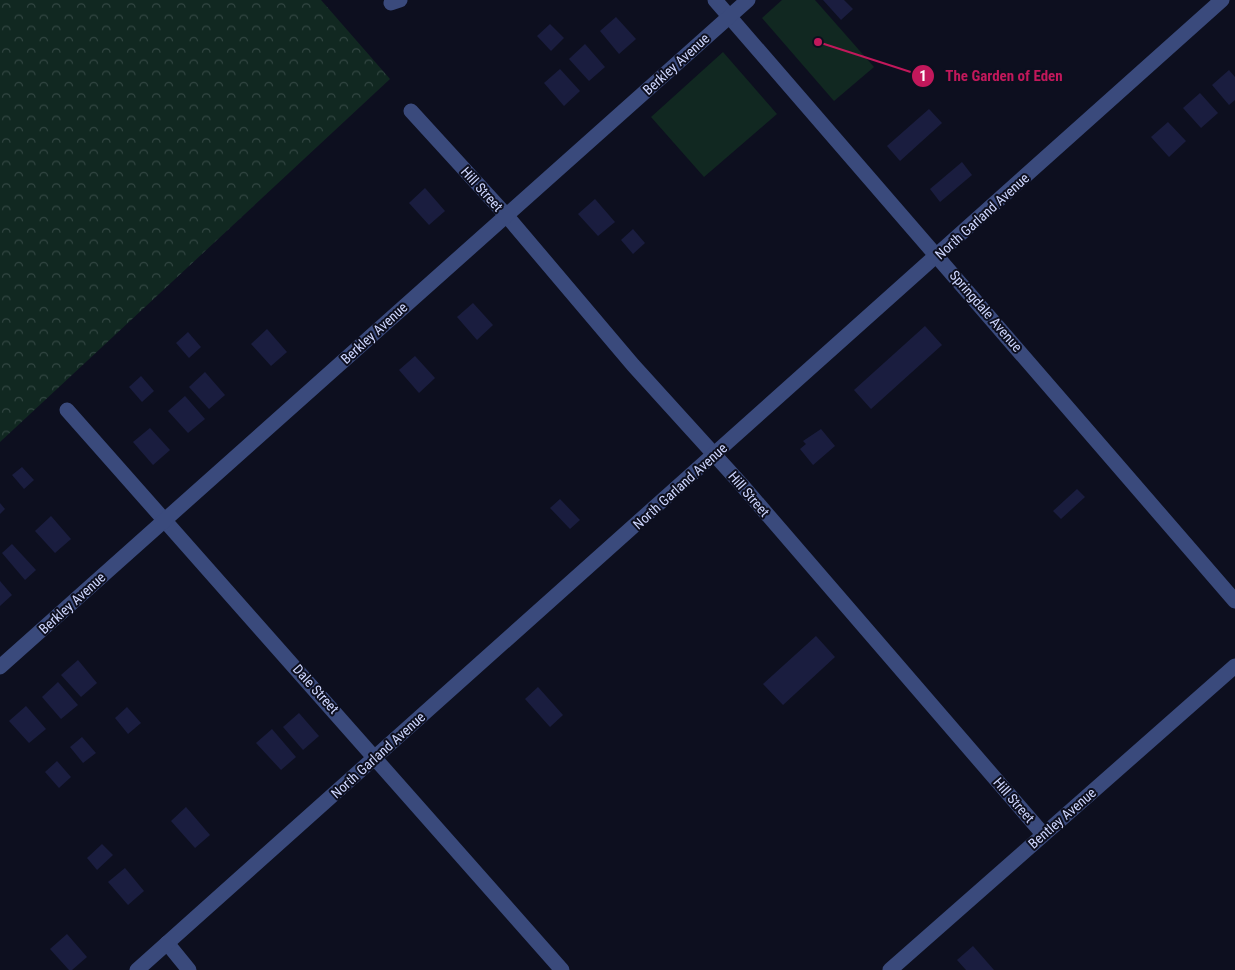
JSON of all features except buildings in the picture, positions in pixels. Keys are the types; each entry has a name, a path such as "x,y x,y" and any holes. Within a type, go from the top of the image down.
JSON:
{"street":[{"name":"Springdale Avenue","path":"716,0 1235,601"},
{"name":"Berkley Avenue","path":"0,667 748,0"},
{"name":"North Garland Avenue","path":"137,970 938,256 1222,0"},
{"name":"Hill Street","path":"411,111 506,215 633,365 714,455 1043,834"},
{"name":"Dale Street","path":"67,410 376,757 562,970"},
{"name":"Bentley Avenue","path":"890,970 1235,666"},
{"path":"166,944 189,970"}],"green space":[{"path":"0,0 321,0 390,79 0,442"},
{"path":"782,0 815,0 874,67 834,101 762,18"},
{"path":"723,52 777,114 704,177 651,117"}],"place":[{"name":"The Garden of Eden","path":"818,42"}]}
